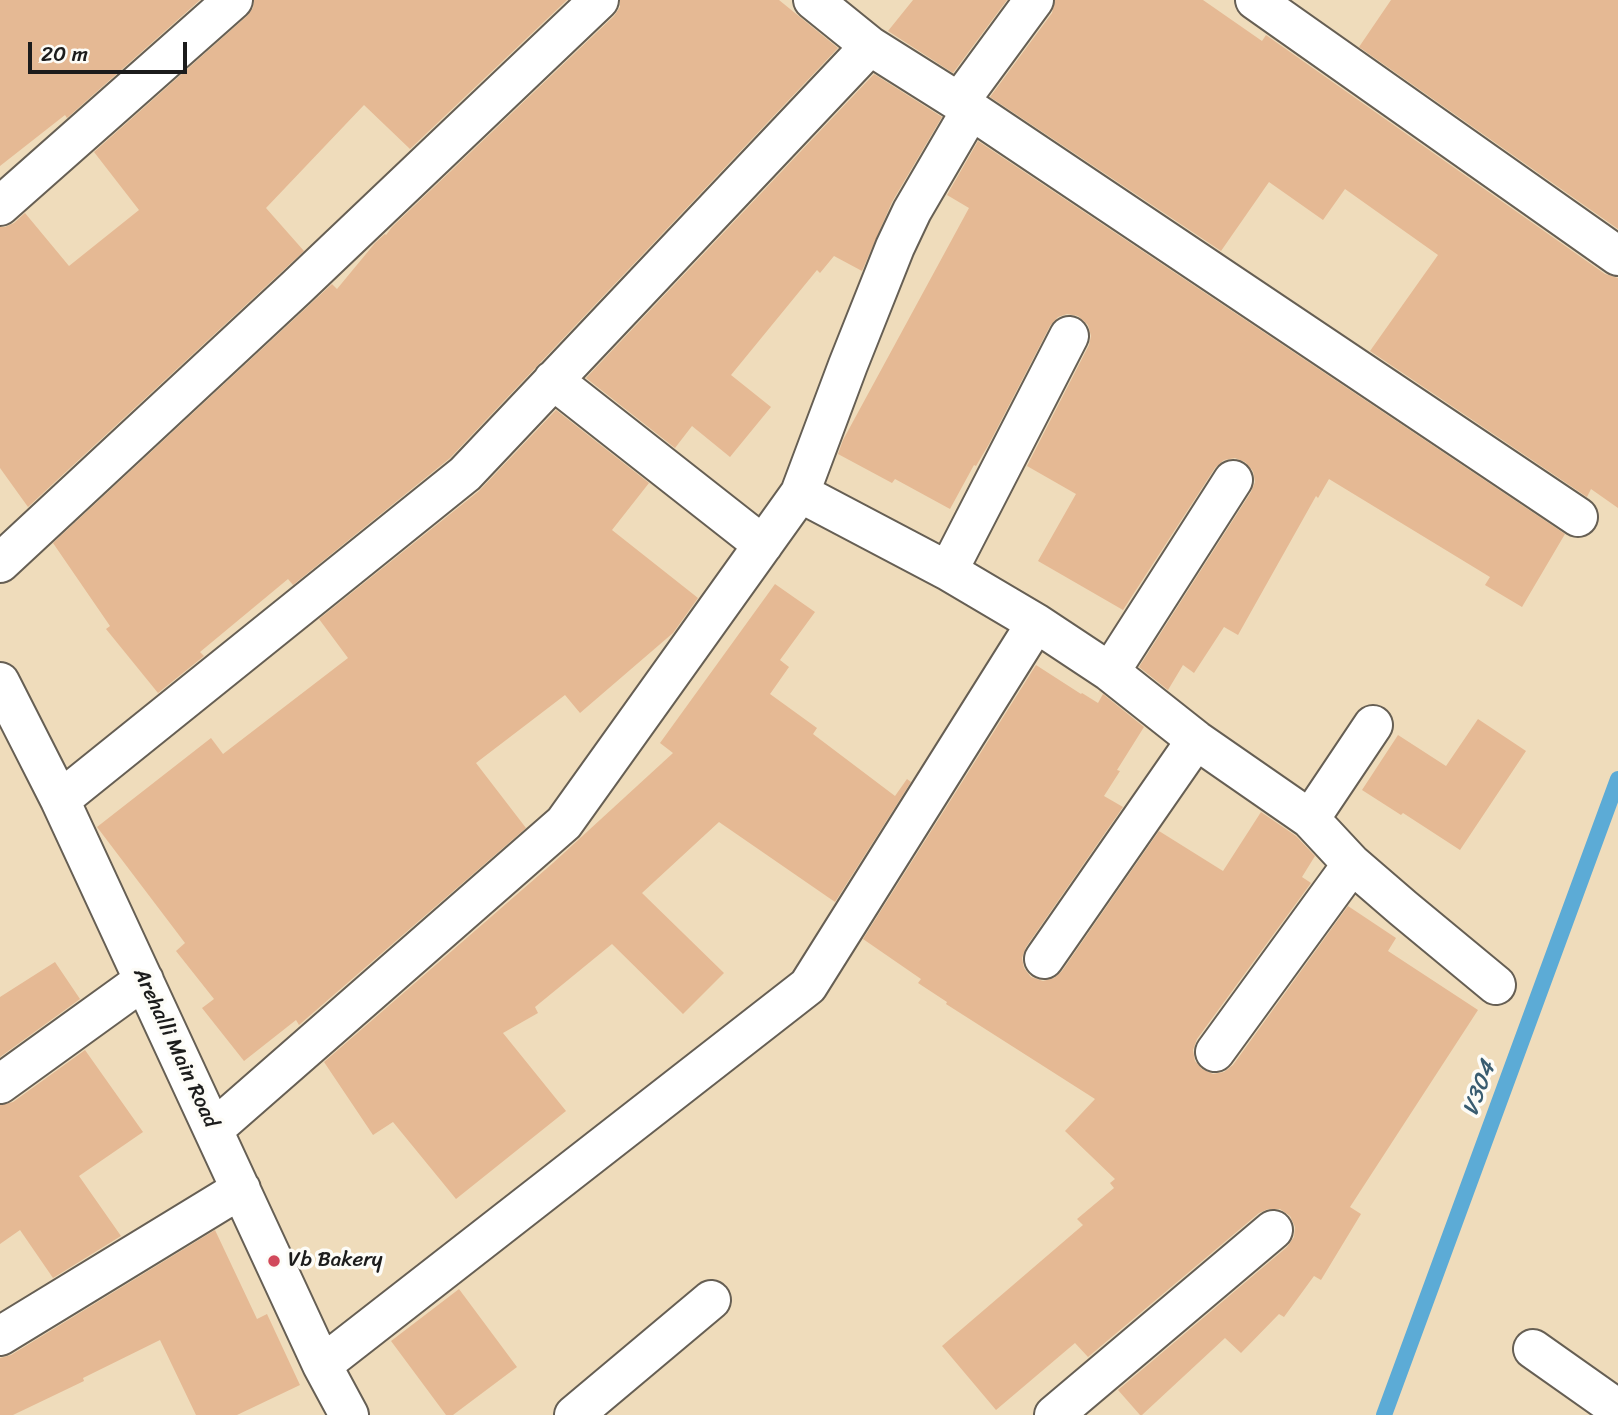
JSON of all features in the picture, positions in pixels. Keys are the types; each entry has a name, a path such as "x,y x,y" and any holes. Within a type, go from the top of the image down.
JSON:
{"street":[{"path":"0,206 233,0"},
{"path":"0,564 599,0"},
{"path":"813,0 870,46 965,106 1578,517"},
{"path":"213,1130 564,823 800,493 848,365 912,211 965,106 1034,0"},
{"path":"1255,0 1618,256"},
{"path":"60,800 465,474 870,46"},
{"path":"947,571 1069,336"},
{"path":"553,380 762,545"},
{"path":"1110,672 1233,480"},
{"path":"800,493 947,571 1036,623 1110,672 1196,740 1310,819 1352,864 1496,985"},
{"path":"322,1365 808,986 1036,623"},
{"name":"Arehalli Main Road","path":"0,682 60,800 322,1365 349,1415"},
{"path":"1310,819 1373,725"},
{"path":"1044,959 1196,740"},
{"path":"1215,1052 1352,864"},
{"path":"0,1084 144,980"},
{"path":"0,1336 241,1189"},
{"path":"1054,1415 1273,1230"},
{"path":"575,1415 711,1300"},
{"path":"1533,1349 1618,1409"}],"building":[{"path":"0,0 200,0 67,118 65,115 0,166"},
{"path":"254,0 567,0 410,149 364,105 266,208 304,251 28,507 0,468 0,227 14,223 25,213 69,266 139,210 94,152 247,16 253,8"},
{"path":"620,0 779,0 838,48 450,458 293,585 288,579 200,652 204,656 158,693 106,629 110,626 53,543 332,284 337,289 375,243 614,16 620,7"},
{"path":"913,0 1007,0 953,73 888,31"},
{"path":"1055,0 1203,0 1262,41 1266,35 1605,274 1618,278 1618,508 1591,489 1587,497 1370,351 1438,255 1345,189 1323,220 1269,182 1221,251 990,97 1052,13"},
{"path":"1391,0 1618,0 1618,229 1359,47"},
{"path":"874,74 942,117 892,202 862,271 834,256 820,273 817,270 731,375 771,407 730,457 692,426 675,448 586,378"},
{"path":"978,141 1565,534 1522,607 1485,585 1490,577 1329,479 1318,498 1316,496 1238,635 1224,627 1194,673 1183,665 1168,690 1139,667 1251,492 1255,482 1253,471 1245,462 1235,458 1224,460 1215,468 1123,610 1038,561 1076,494 1027,466 1089,345 1091,336 1088,325 1078,316 1067,314 1058,317 1050,326 989,444 950,509 895,479 892,483 838,454 843,440 969,208 947,195"},
{"path":"556,410 649,483 612,530 698,598 673,633 580,713 565,695 476,763 526,828 299,1025 296,1020 244,1061 202,1008 214,999 176,951 185,943 97,827 211,738 223,754 348,658 319,619 479,491"},
{"path":"775,584 815,612 780,660 789,667 770,694 817,728 813,734 895,796 907,779 911,782 835,902 719,822 642,893 724,973 683,1014 612,944 535,1007 538,1013 503,1033 566,1111 456,1199 393,1122 373,1135 324,1062 553,863 673,753 660,743"},
{"path":"1036,665 1098,703 1103,694 1144,727 1104,796 1123,807 1026,947 1022,958 1024,968 1031,977 1043,981 1054,978 1062,971 1159,831 1223,871 1261,812 1296,836 1315,856 1302,877 1311,883 1197,1039 1193,1050 1195,1061 1202,1069 1213,1074 1224,1072 1233,1065 1348,906 1396,938 1388,951 1478,1010 1350,1207 1361,1214 1321,1280 1314,1276 1284,1317 1279,1314 1241,1353 1225,1338 1142,1415 1118,1390 1287,1247 1294,1237 1295,1227 1290,1216 1280,1209 1268,1209 1259,1213 1088,1357 1075,1343 996,1410 942,1346 1083,1225 1077,1219 1114,1188 1110,1183 1115,1179 1065,1131 1095,1099 946,1004 947,1002 918,983 921,979 863,939"},
{"path":"1478,719 1526,751 1460,850 1362,790 1398,735 1446,766"},
{"path":"55,962 80,999 0,1057 0,997"},
{"path":"85,1050 143,1132 79,1176 121,1236 53,1278 20,1230 0,1244 0,1105 13,1102"},
{"path":"215,1230 257,1319 267,1314 300,1385 237,1415 196,1415 160,1340 13,1415 0,1415 0,1358 11,1355"},
{"path":"459,1289 517,1367 453,1415 446,1415 391,1341"}],"waterway":[{"name":"V304","path":"1384,1415 1618,779"}],"place":[{"name":"Vb Bakery","path":"274,1261"}]}
